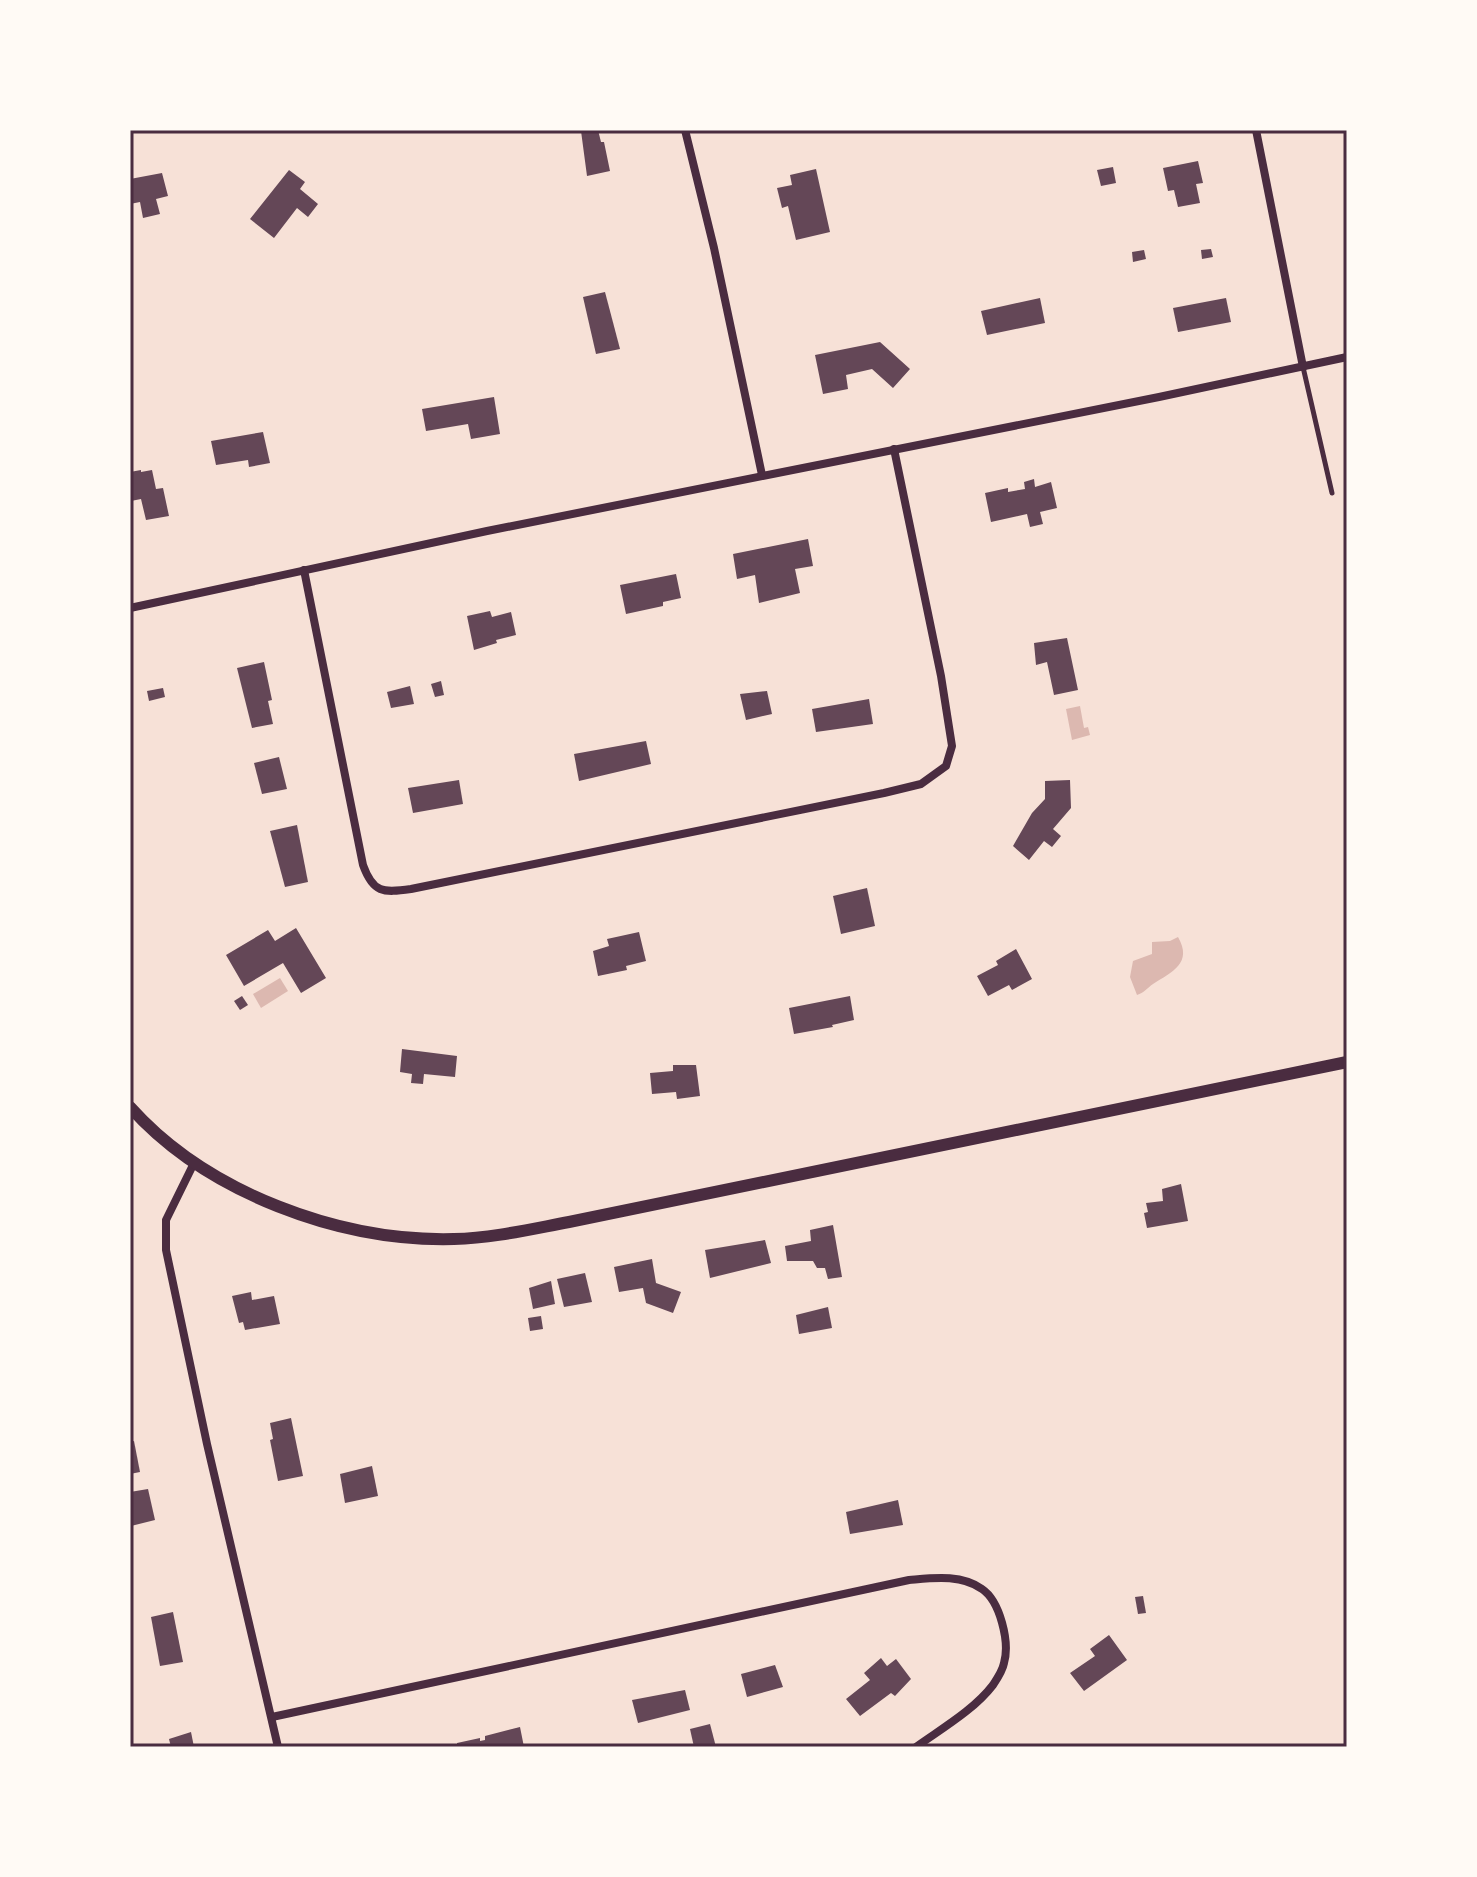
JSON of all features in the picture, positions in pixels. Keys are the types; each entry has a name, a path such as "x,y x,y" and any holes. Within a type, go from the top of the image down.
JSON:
{"street":[{"path":"685,130 714,248 762,475"},
{"path":"1256,130 1303,367"},
{"path":"130,608 762,475 1347,357"},
{"path":"304,570 363,865 370,883 379,889 392,892 884,793 921,784 946,766 952,746 941,676 894,449"},
{"path":"130,1107 164,1140 194,1163 259,1198 328,1224 366,1233 454,1239 497,1235 1347,1062"},
{"path":"194,1163 166,1220 166,1250 207,1444 278,1747"},
{"path":"272,1717 902,1582 933,1578 961,1580 984,1589 998,1611 1005,1643 1004,1664 992,1686 972,1705 916,1747"}],"lane":[{"path":"1303,367 1332,493"}],"shaded area":[{"path":"1080,706 1084,728 1088,727 1090,735 1072,740 1066,709"},
{"path":"1178,937 1183,954 1178,966 1137,995 1130,977 1133,961 1152,954 1152,942 1170,941"},
{"path":"280,978 288,991 261,1008 253,994"}],"building":[{"path":"598,130 610,171 587,176 581,131"},
{"path":"1198,161 1203,183 1196,184 1200,203 1178,207 1174,190 1168,191 1163,168"},
{"path":"1113,167 1116,183 1101,186 1097,170"},
{"path":"816,169 830,232 796,240 788,206 782,208 777,188 792,185 790,175"},
{"path":"289,170 305,182 300,189 318,204 308,217 297,208 274,238 250,219"},
{"path":"162,173 168,196 156,199 160,214 143,218 140,202 130,204 130,179"},
{"path":"1211,249 1213,257 1202,259 1201,250"},
{"path":"1144,250 1146,259 1133,262 1132,252"},
{"path":"605,292 620,349 596,354 583,297"},
{"path":"1040,298 1045,323 987,335 981,311"},
{"path":"1226,298 1231,322 1178,332 1173,308"},
{"path":"880,342 910,369 893,388 872,369 846,375 848,389 823,394 815,355"},
{"path":"494,397 500,434 471,439 468,424 426,431 422,409"},
{"path":"263,432 270,463 249,467 248,460 216,465 211,441"},
{"path":"152,470 156,489 163,488 169,516 146,520 141,499 131,501 130,472"},
{"path":"1034,479 1035,487 1051,482 1057,508 1040,512 1043,524 1030,527 1027,514 991,522 985,493 1008,488 1008,492 1025,489 1024,482"},
{"path":"808,539 813,566 795,569 800,593 759,603 755,575 737,579 733,554"},
{"path":"676,574 681,598 663,602 663,606 626,614 620,585"},
{"path":"490,611 492,617 511,612 516,635 474,650 467,616"},
{"path":"1067,638 1078,690 1054,695 1047,662 1036,665 1034,643"},
{"path":"264,662 272,700 268,701 273,724 252,728 237,668"},
{"path":"441,681 444,695 435,697 431,684"},
{"path":"410,686 414,704 391,708 387,692"},
{"path":"163,688 165,697 149,701 147,691"},
{"path":"767,691 772,714 746,720 740,694"},
{"path":"869,699 873,724 816,732 812,709"},
{"path":"646,741 651,764 579,781 574,754"},
{"path":"279,757 287,789 262,794 254,763"},
{"path":"459,780 463,804 413,813 408,788"},
{"path":"1070,780 1071,808 1053,829 1061,836 1052,847 1044,841 1029,860 1013,846 1032,813 1045,799 1045,781"},
{"path":"297,825 308,882 285,887 270,831"},
{"path":"867,888 875,926 841,934 833,896"},
{"path":"296,928 326,978 301,993 283,963 244,986 226,955 268,930 275,941"},
{"path":"639,932 646,961 626,966 627,970 598,976 593,951 609,946 607,939"},
{"path":"1016,949 1032,979 1012,990 1009,985 988,996 977,976 998,965 996,961"},
{"path":"242,996 248,1005 240,1010 234,1001"},
{"path":"850,996 854,1020 794,1034 789,1008"},
{"path":"402,1049 457,1056 455,1077 424,1074 423,1084 411,1083 412,1074 400,1072"},
{"path":"673,1065 696,1065 700,1096 677,1099 676,1092 652,1094 650,1073 673,1071"},
{"path":"1181,1184 1188,1221 1147,1228 1146,1203 1163,1201 1162,1189"},
{"path":"833,1225 842,1277 828,1279 825,1268 817,1268 813,1261 787,1261 785,1246 811,1241 810,1230"},
{"path":"765,1240 771,1263 710,1278 705,1250"},
{"path":"652,1259 656,1283 681,1292 673,1313 646,1303 643,1288 619,1292 614,1267"},
{"path":"585,1273 592,1302 564,1307 557,1279"},
{"path":"551,1281 555,1304 533,1309 529,1288"},
{"path":"251,1292 252,1300 274,1296 280,1324 245,1330 243,1322 239,1323 232,1296"},
{"path":"828,1307 832,1328 799,1334 796,1315"},
{"path":"541,1316 543,1329 530,1331 528,1318"},
{"path":"291,1418 303,1476 278,1481 270,1423"},
{"path":"134,1441 140,1472 130,1474 130,1442"},
{"path":"372,1466 378,1496 345,1503 340,1474"},
{"path":"148,1489 155,1520 131,1526 130,1492"},
{"path":"898,1500 903,1525 850,1534 846,1512"},
{"path":"1143,1596 1146,1613 1138,1614 1135,1597"},
{"path":"173,1612 183,1662 160,1666 151,1617"},
{"path":"1109,1635 1127,1660 1084,1691 1070,1673 1095,1656 1090,1649"},
{"path":"881,1658 887,1666 896,1659 911,1679 895,1696 891,1693 860,1716 846,1699 870,1680 864,1673"},
{"path":"775,1665 783,1687 747,1697 741,1674"},
{"path":"685,1690 690,1710 638,1723 632,1700"},
{"path":"710,1724 716,1747 694,1747 690,1729"},
{"path":"520,1727 524,1747 457,1747 457,1743 480,1738 480,1741 485,1740 485,1736"},
{"path":"191,1732 194,1747 171,1747 169,1739"}]}
